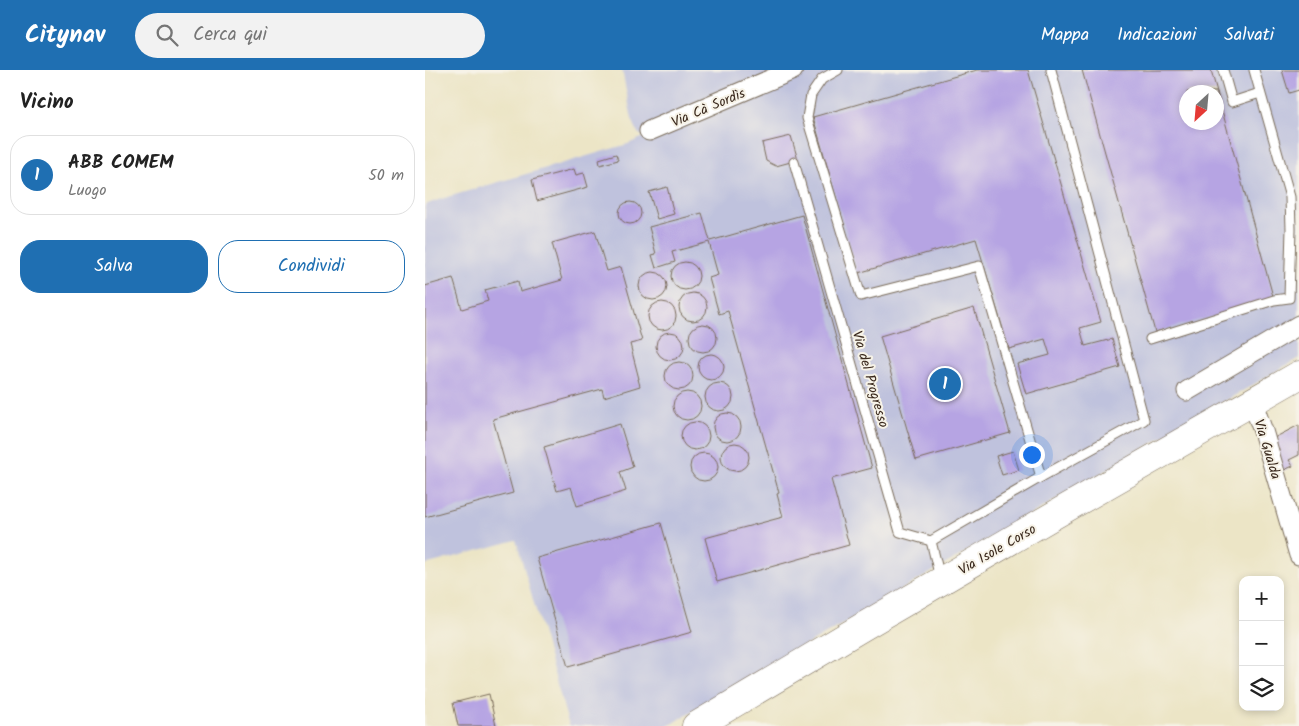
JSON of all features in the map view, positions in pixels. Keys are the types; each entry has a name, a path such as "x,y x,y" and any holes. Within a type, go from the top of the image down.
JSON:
{"main road":[{"name":"Via Isole Corso","path":"696,726 864,626 1299,375"}],"street":[{"name":"Via Cà Sordìs","path":"649,131 793,70"},
{"path":"1187,391 1299,325"},
{"name":"Via Gualda","path":"1252,401 1263,431 1299,555"}],"lane":[{"path":"838,70 822,79 811,95 807,118 861,296 979,266 1041,477"},
{"path":"941,582 931,541 1143,420 1051,70"},
{"path":"1223,70 1232,102 1260,93"},
{"path":"1150,339 1274,300 1289,298 1290,197 1254,70"},
{"name":"Via del Progresso","path":"794,162 900,532 931,541"}],"shaded area":[{"path":"622,70 1299,70 1299,358 668,726 569,726 516,540 425,565 425,205 628,144 644,137 638,133 632,119"}],"building":[{"path":"977,70 1028,70 1101,322 1080,328 1085,346 1112,339 1120,367 1026,394 1017,364 1050,355 1045,339 1009,349 976,239 858,273 813,117"},
{"path":"1082,70 1211,70 1215,85 1179,85 1179,130 1224,130 1224,117 1274,300 1155,332"},
{"path":"1282,70 1299,70 1299,90 1289,93"},
{"path":"791,136 798,160 776,166 766,161 762,143"},
{"path":"616,154 618,160 600,165 599,159"},
{"path":"574,169 576,175 584,173 588,187 537,201 532,180"},
{"path":"667,187 674,214 657,219 649,192"},
{"path":"630,202 638,205 641,213 638,221 630,224 622,221 619,213 622,205"},
{"path":"702,213 710,241 802,215 872,468 831,479 849,545 717,582 705,538 783,517 777,494 779,493 728,311 719,314 709,278 718,275 709,242 672,252 675,262 656,268 652,255 656,254 649,227"},
{"path":"595,231 607,271 621,267 642,341 630,344 640,386 604,397 602,389 493,419 513,493 425,517 425,286 453,278 462,309 488,301 485,290 518,281 520,292 562,280 552,243"},
{"path":"685,262 695,266 699,276 695,286 685,290 675,286 671,276 675,266"},
{"path":"653,272 663,276 667,286 663,296 653,300 643,296 639,286 643,276"},
{"path":"693,293 703,297 707,307 703,317 693,321 683,317 679,307 683,297"},
{"path":"662,302 672,306 676,316 672,326 662,330 652,326 648,316 652,306"},
{"path":"974,308 1010,433 916,460 880,336"},
{"path":"703,324 713,328 717,338 713,348 703,352 693,348 689,338 693,328"},
{"path":"670,332 680,336 684,346 680,356 670,360 660,356 656,346 660,336"},
{"path":"711,354 720,358 724,367 720,376 711,380 702,376 698,367 702,358"},
{"path":"679,362 689,366 693,376 689,386 679,390 669,386 665,376 669,366"},
{"path":"719,383 729,387 733,397 729,407 719,411 709,407 705,397 709,387"},
{"path":"687,392 697,396 701,406 697,416 687,420 677,416 673,406 677,396"},
{"path":"727,413 737,417 741,427 737,437 727,441 717,437 713,427 717,417"},
{"path":"695,422 705,426 709,436 705,446 695,450 685,446 681,436 685,426"},
{"path":"620,424 633,467 620,472 626,491 577,506 571,487 557,491 544,447"},
{"path":"1299,425 1299,455 1289,460 1293,466 1282,471 1274,438"},
{"path":"735,443 745,447 749,457 745,467 735,471 725,467 721,457 725,447"},
{"path":"1013,451 1019,470 1002,475 996,456"},
{"path":"704,453 714,457 718,467 714,477 704,481 694,477 690,467 694,457"},
{"path":"661,523 692,632 568,667 537,558"},
{"path":"489,694 496,726 458,726 453,703"}],"place":[{"name":"ABB COMEM","path":"945,384"}]}
